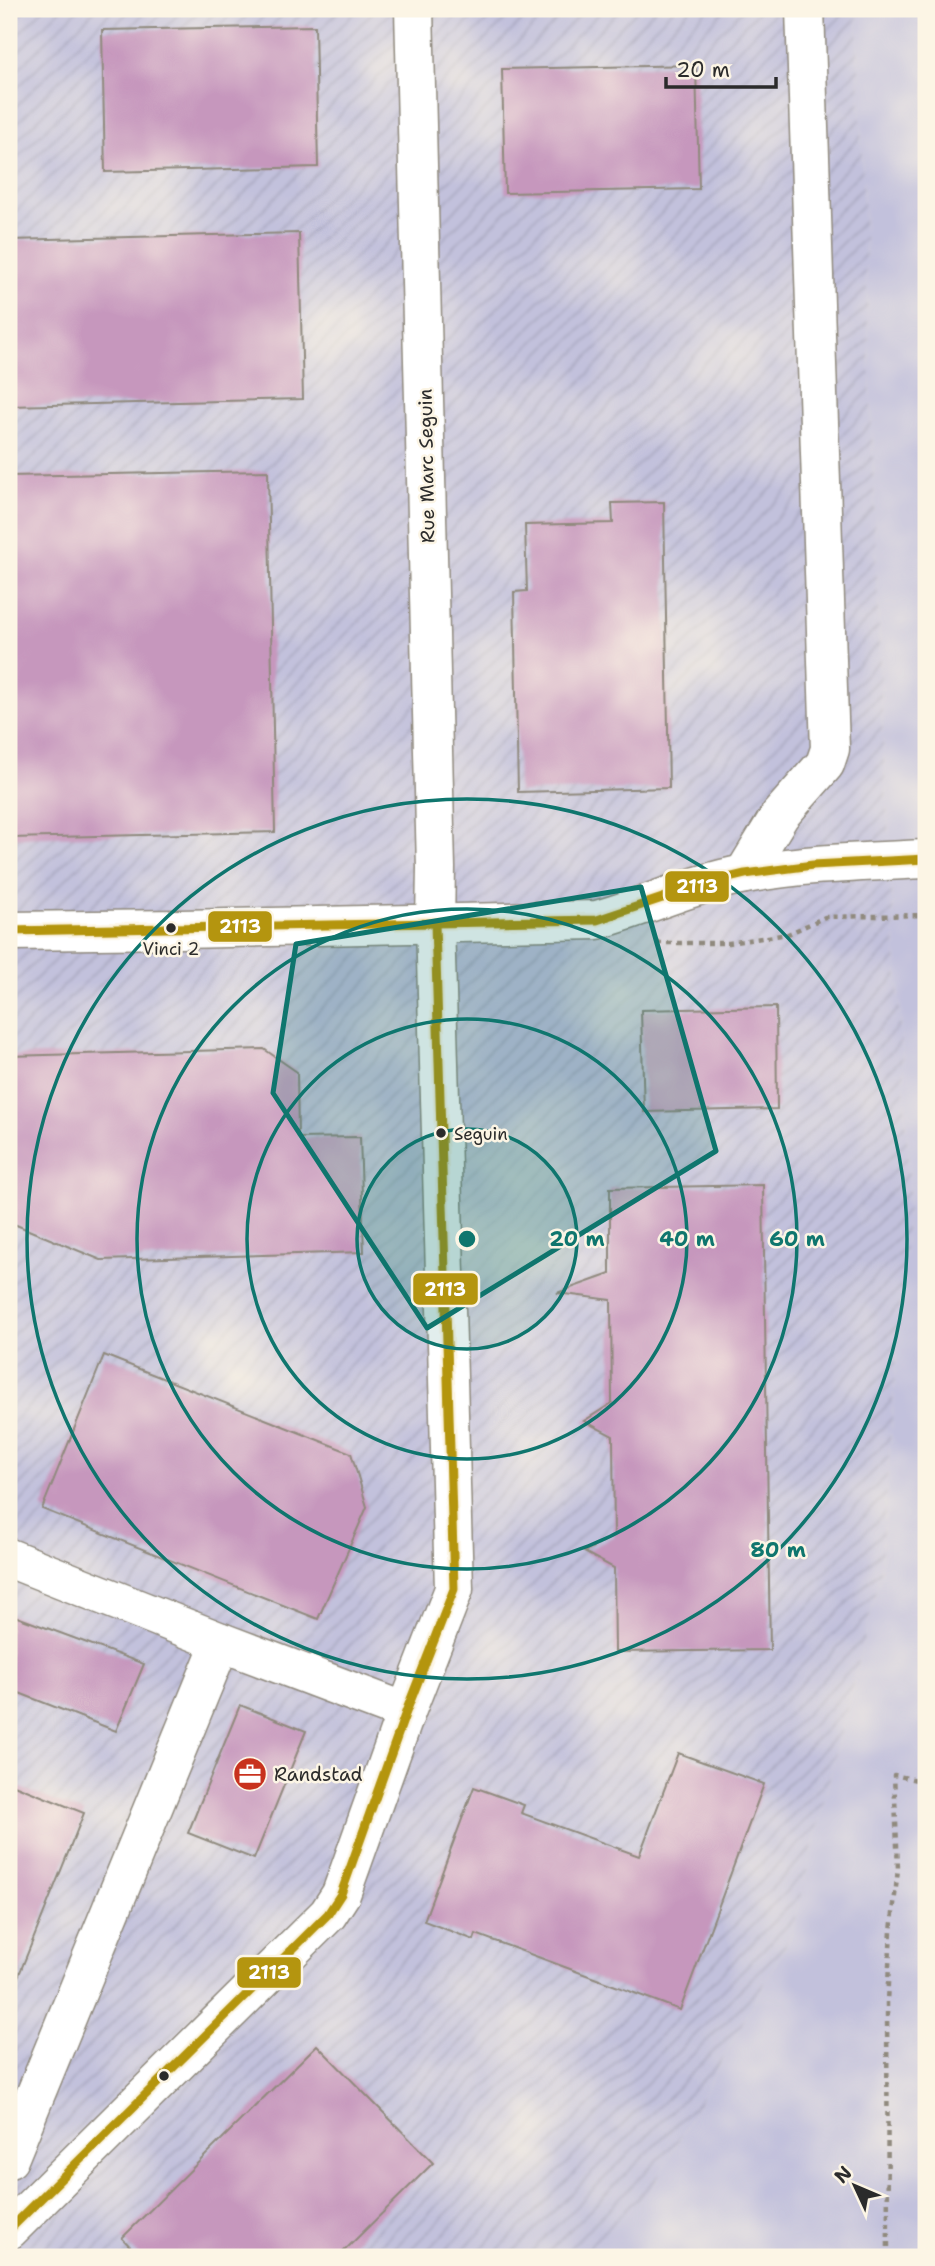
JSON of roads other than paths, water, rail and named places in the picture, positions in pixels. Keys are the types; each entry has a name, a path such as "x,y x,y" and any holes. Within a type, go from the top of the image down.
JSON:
{"street":[{"name":"Rue Marc Seguin","path":"9,2230 328,1914 341,1894 454,1589 435,923 436,868 414,9"},
{"path":"744,874 780,815 825,764 830,750 805,9"},
{"path":"9,931 597,920 634,910 706,883 744,874 849,863 926,859"},
{"path":"9,1558 406,1713"},
{"path":"9,2159 221,1642"}],"place":[{"name":"Vinci 2","path":"171,928"},
{"name":"Seguin","path":"441,1133"},
{"name":"Randstad","path":"250,1774"}]}
